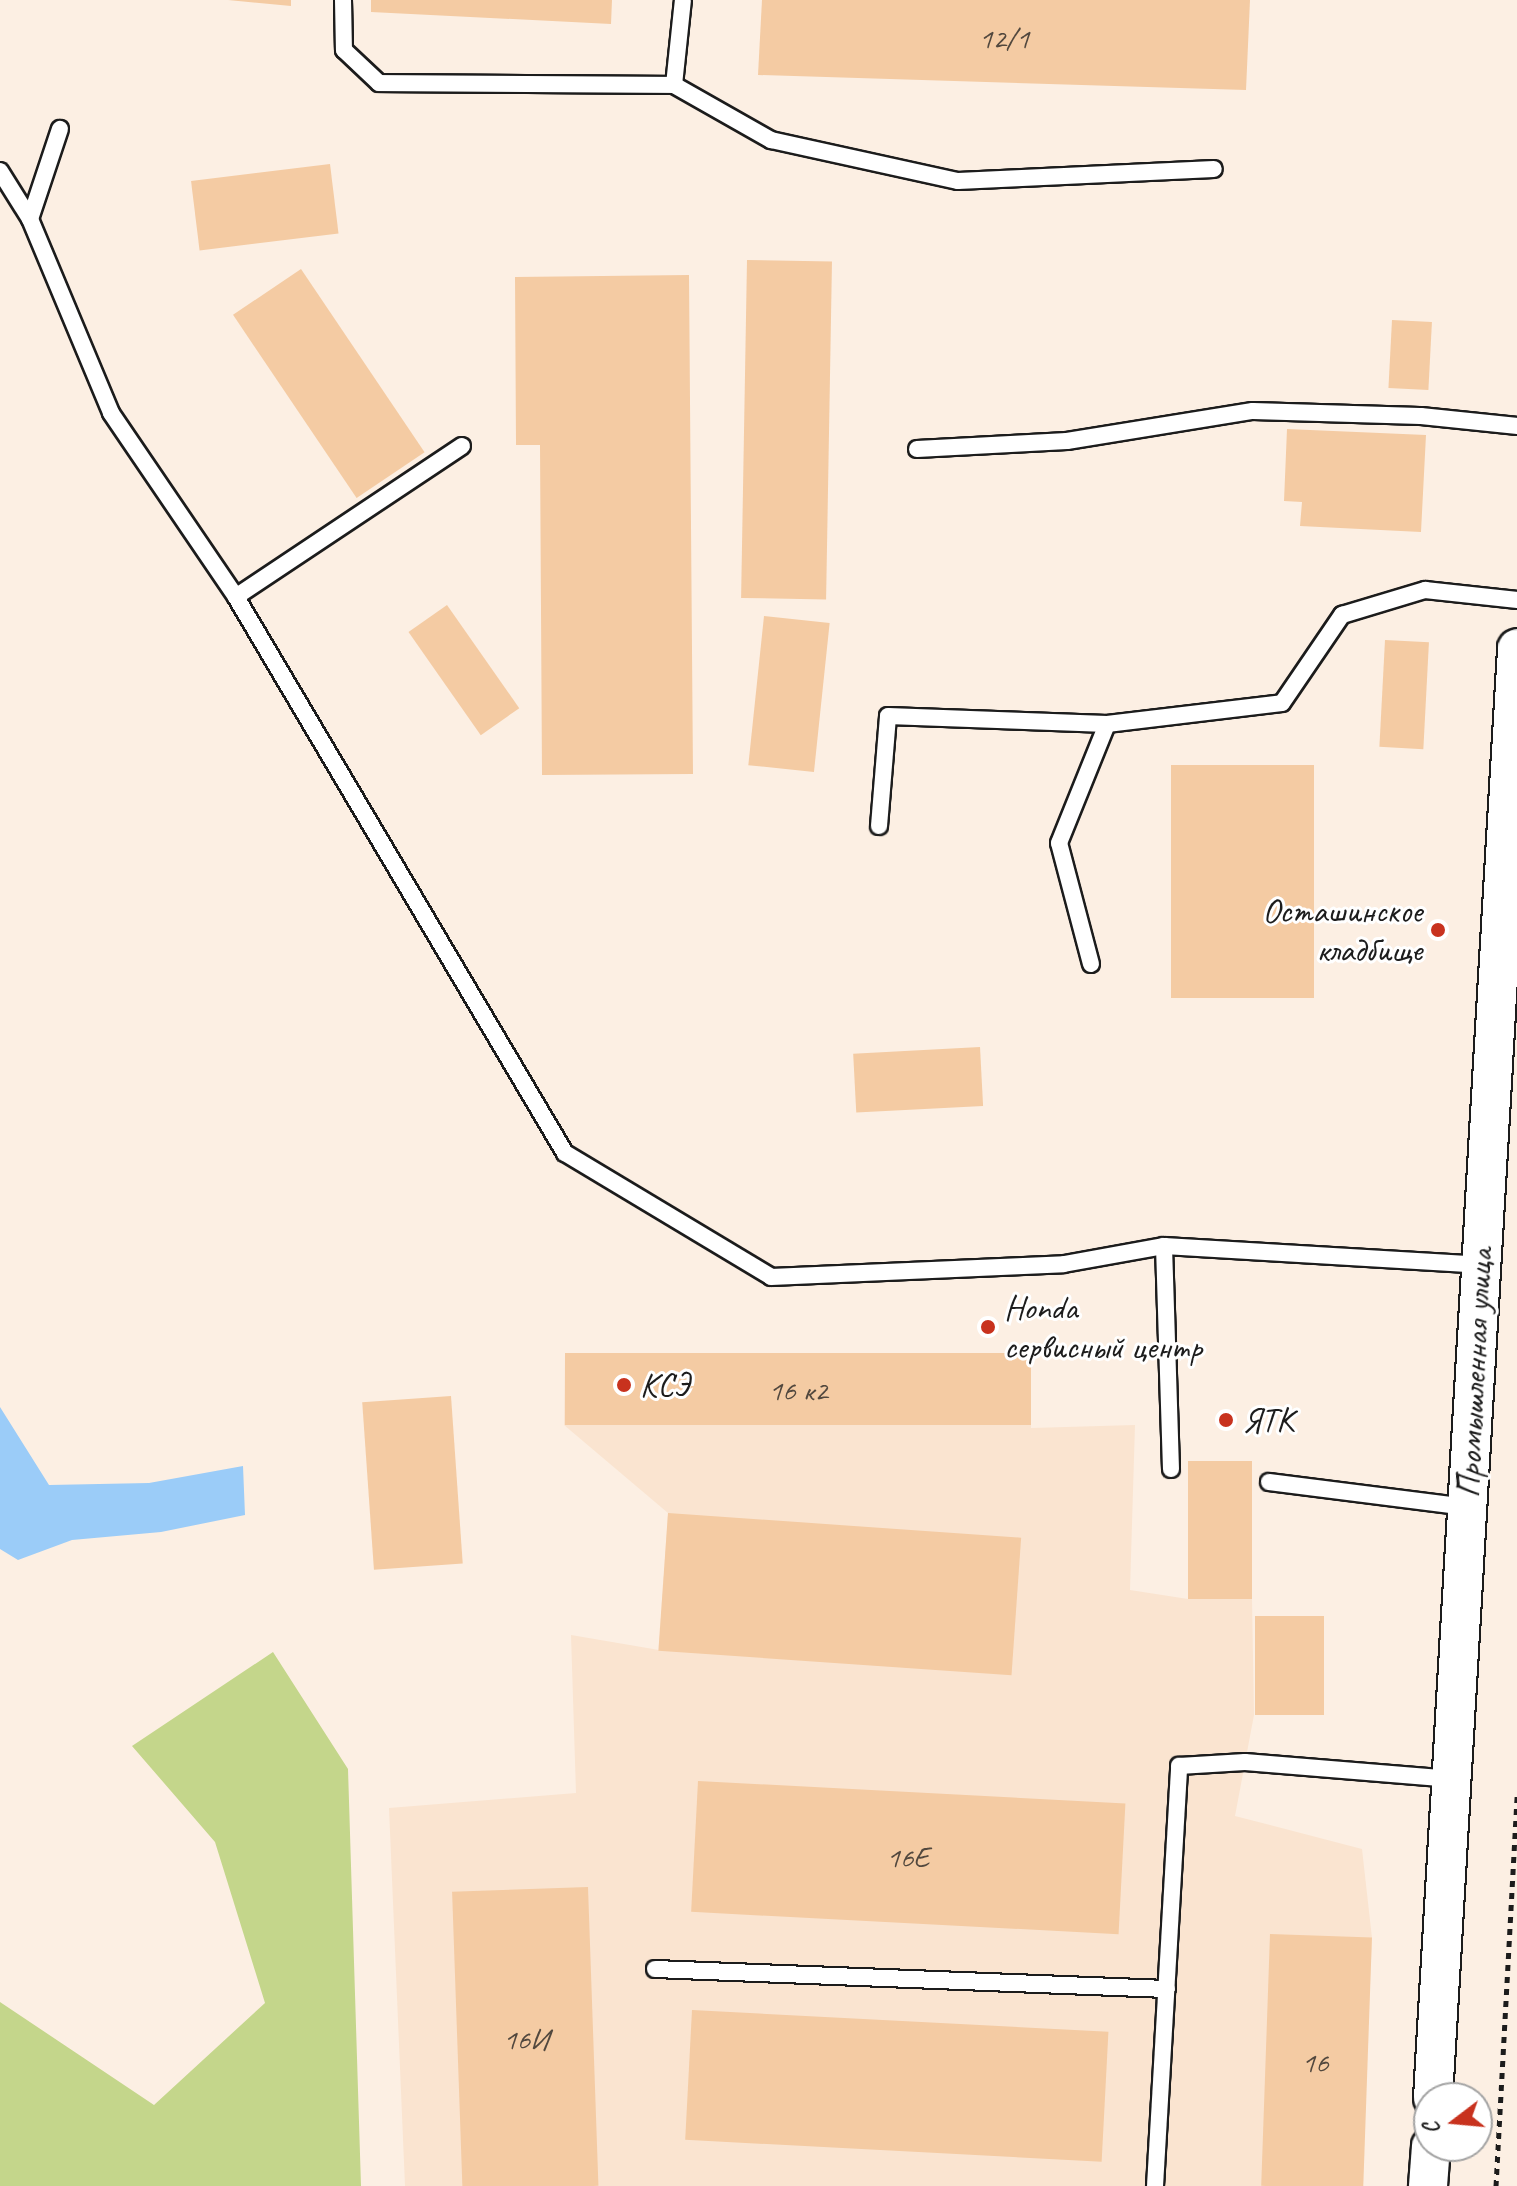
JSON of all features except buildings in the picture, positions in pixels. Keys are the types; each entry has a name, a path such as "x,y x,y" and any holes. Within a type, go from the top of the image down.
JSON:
{"street":[{"name":"Промышленная улица","path":"1434,2082 1517,648"},
{"path":"1428,2186 1430,2162"}],"lane":[{"path":"343,0 344,50 379,83 674,85 771,140 958,181 1214,169"},
{"path":"674,85 683,0"},
{"path":"30,219 60,129"},
{"path":"0,171 30,219 111,413 236,597 565,1153 771,1277 1064,1264 1164,1246 1480,1265"},
{"path":"917,449 1067,441 1253,411 1421,416 1517,426"},
{"path":"236,597 462,446"},
{"path":"879,826 888,716 1107,724 1282,703 1342,615 1425,590 1517,600"},
{"path":"1091,964 1059,843 1107,724"},
{"path":"1164,1246 1171,1469"},
{"path":"1269,1482 1466,1507"},
{"path":"1155,2186 1179,1766 1245,1762 1452,1779"},
{"path":"655,1969 1167,1989"}],"path":[{"path":"1496,2186 1517,1797"}],"shaded area":[{"path":"565,1353 1031,1355 1031,1428 1135,1425 1130,1590 1188,1599 1252,1599 1254,1715 1235,1816 1362,1849 1372,1938 1361,2186 405,2186 389,1808 576,1793 571,1635 659,1650 668,1513 564,1425"}],"green space":[{"path":"273,1652 348,1769 361,2186 0,2186 0,2002 154,2105 265,2003 215,1842 132,1746"}],"water":[{"path":"0,1407 49,1485 149,1483 243,1466 245,1515 161,1532 72,1540 18,1560 0,1549"}],"place":[{"name":"Осташинское кладбище","path":"1438,930"},
{"name":"Honda сервисный центр","path":"988,1327"},
{"name":"КСЭ","path":"624,1385"},
{"name":"ЯТК","path":"1226,1420"}]}
